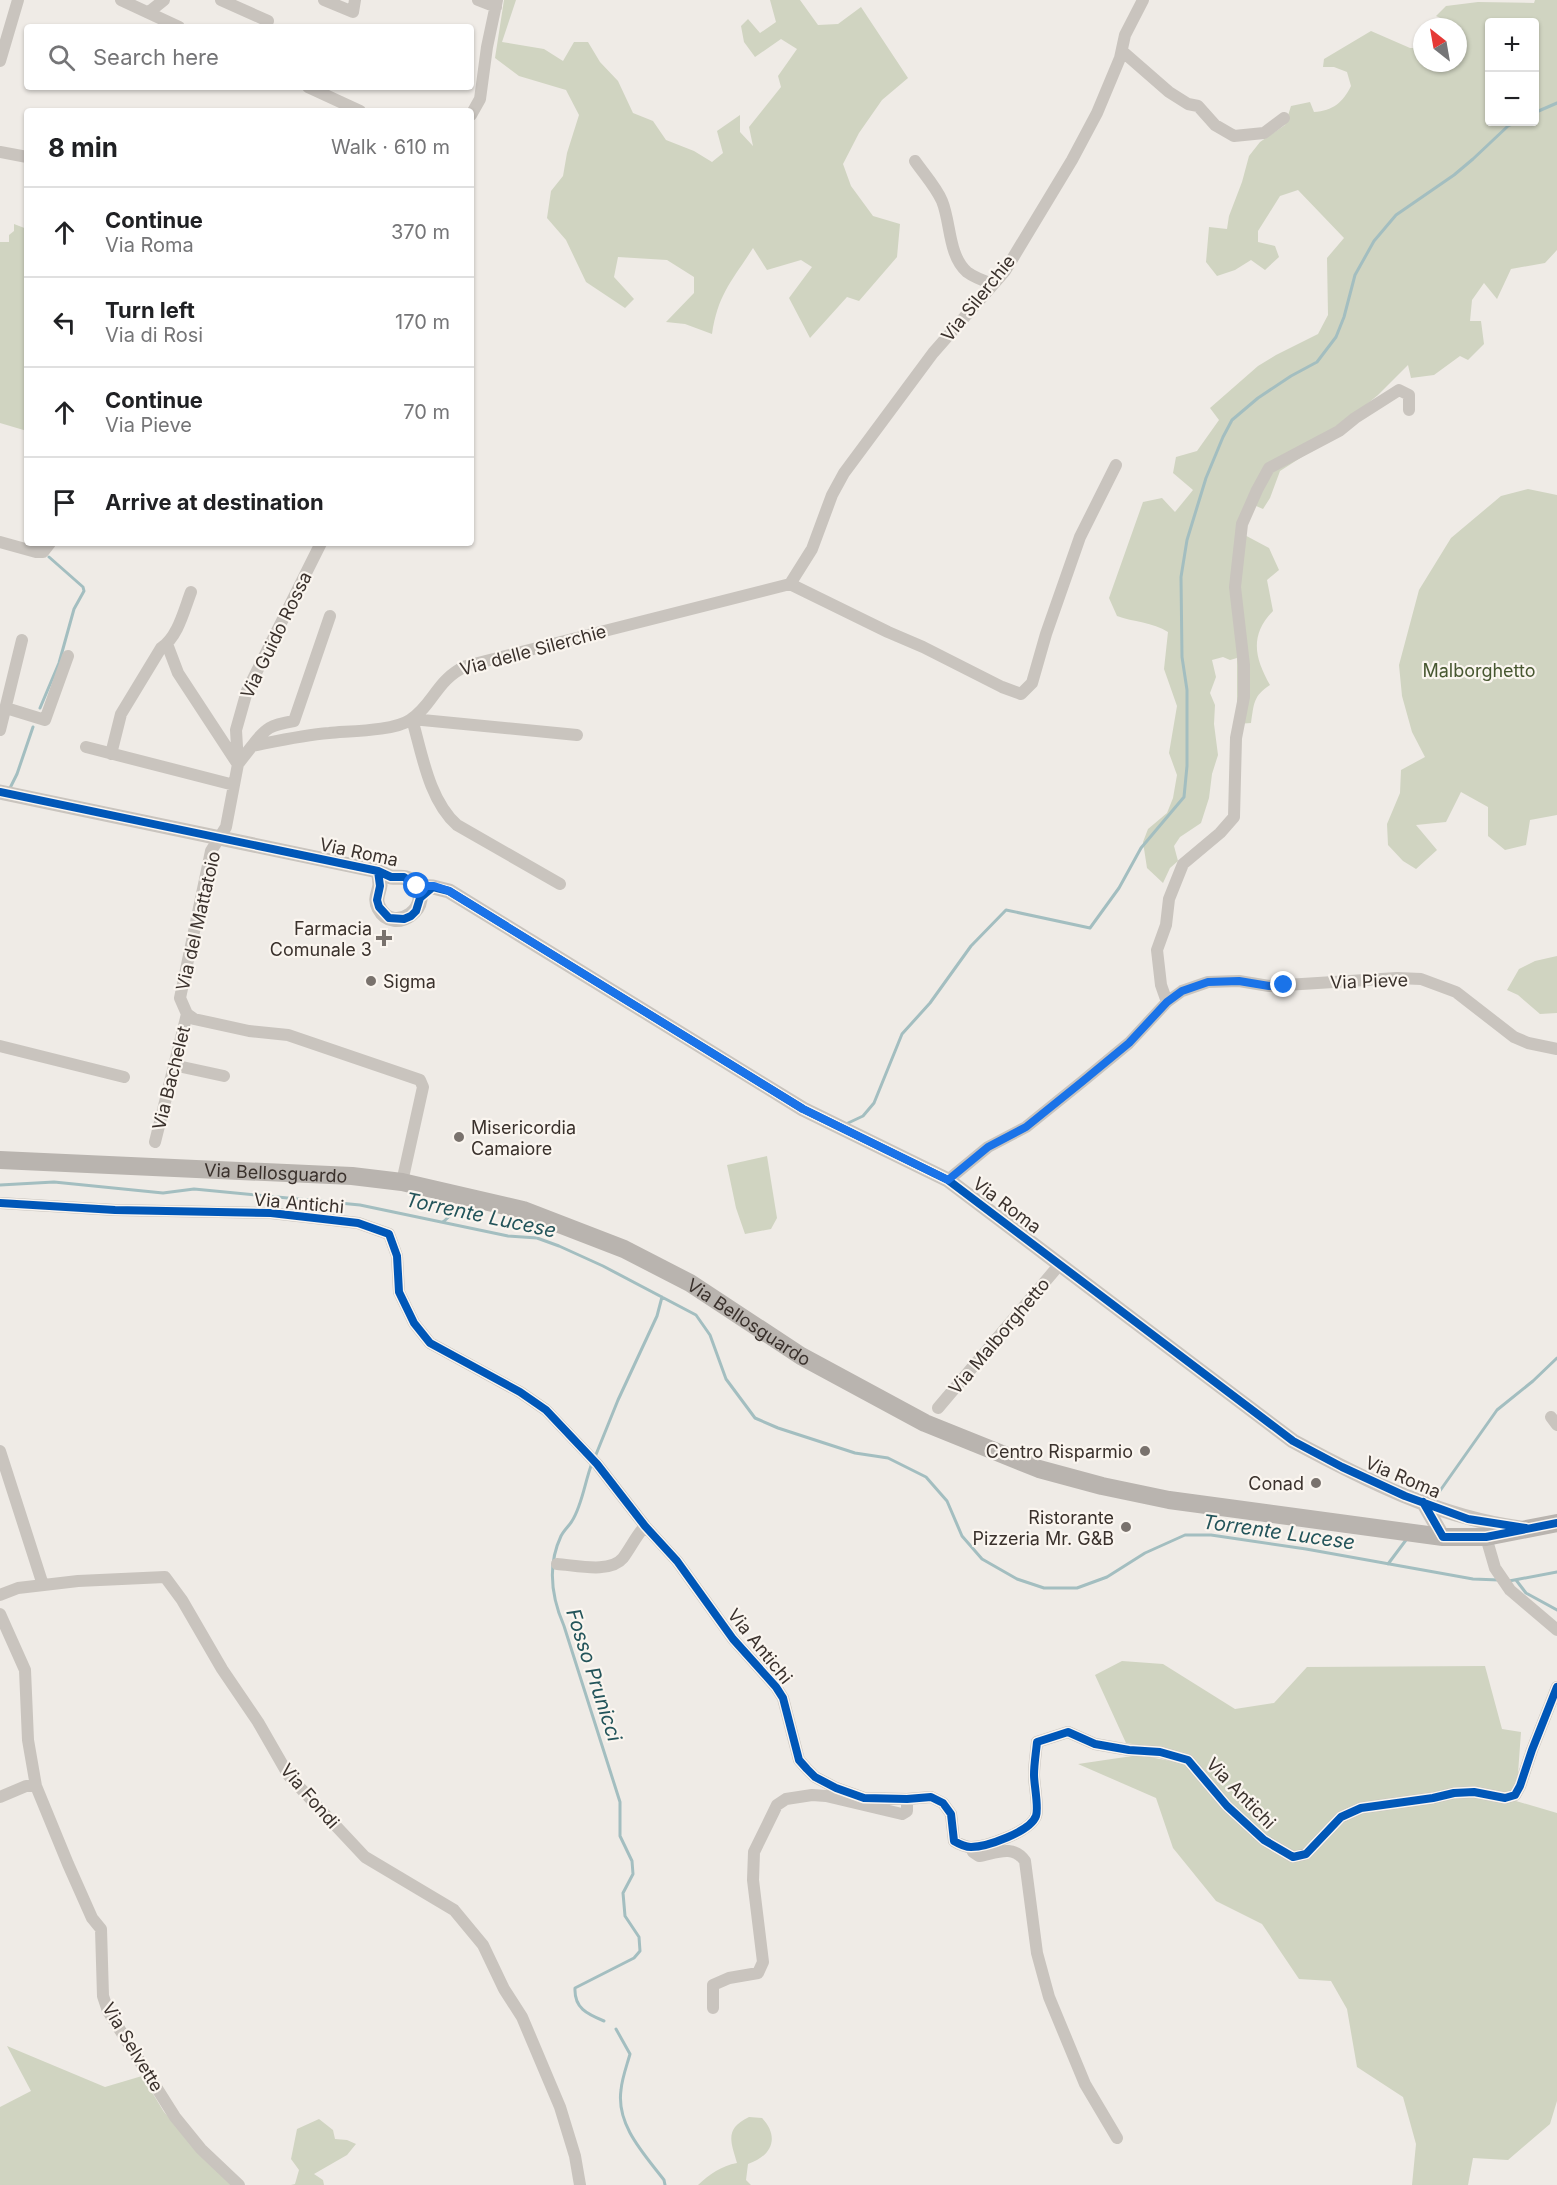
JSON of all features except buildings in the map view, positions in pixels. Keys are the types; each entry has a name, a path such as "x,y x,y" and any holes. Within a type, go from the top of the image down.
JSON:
{"main road":[{"name":"Via Bellosguardo","path":"0,1160 352,1176 402,1182 523,1210 624,1249 690,1283 801,1356 925,1423 1039,1469 1102,1486 1169,1500 1449,1537 1486,1537 1557,1523"}],"street":[{"path":"0,62 17,3 3,0"},
{"path":"121,0 173,24"},
{"path":"149,12 164,0"},
{"path":"221,0 268,21"},
{"path":"324,0 353,12 355,0"},
{"path":"474,110 480,99 496,3 478,0"},
{"name":"Via Silerchie","path":"790,584 812,549 831,495 844,473 933,353 1005,271 1086,135 1122,51 1125,35 1143,0"},
{"path":"1122,51 1169,92 1188,104 1198,106 1215,124 1234,136 1264,133 1284,118"},
{"path":"314,90 354,108"},
{"path":"0,152 24,156"},
{"path":"915,162 940,198 952,234 953,247 965,270 993,284"},
{"path":"1167,1002 1161,985 1157,950 1166,925 1169,899 1183,864 1204,848 1234,817 1236,738 1244,697 1244,665 1235,587 1242,524 1269,468 1339,431 1354,418 1399,390 1409,395 1409,410"},
{"path":"790,584 888,633 923,647 1002,687 1021,694 1032,683 1046,634 1080,537 1116,465"},
{"path":"0,542 36,552 43,552 48,546"},
{"name":"Via Guido Rossa","path":"238,764 236,730 247,691 320,546"},
{"name":"Via delle Silerchie","path":"412,719 435,693 442,681 452,672 466,666 790,584"},
{"path":"111,754 121,714 161,648 167,644 178,627 191,592"},
{"path":"219,838 226,827 238,764 262,732 272,725 294,721 330,616"},
{"path":"0,730 22,640"},
{"path":"167,644 178,673 238,764"},
{"path":"6,708 45,720 68,656"},
{"path":"252,746 328,733 361,732 405,723 412,719 577,735"},
{"path":"412,719 432,784 447,816 457,825 560,884"},
{"path":"86,747 234,785"},
{"name":"Via Roma","path":"0,792 219,838 383,878 404,877 412,881 419,892 416,911 411,916 404,919 389,918 379,908 377,893 383,878"},
{"name":"Via del Mattatoio","path":"219,838 211,851 180,999 187,1014 194,1018 240,1030 288,1035 420,1080 423,1087 402,1182"},
{"name":"Via Roma","path":"419,892 434,886 449,891 803,1109 948,1180 1293,1441 1342,1467 1432,1509 1468,1519"},
{"name":"Via Pieve","path":"948,1180 988,1147 1026,1127 1083,1081 1129,1043 1167,1002 1182,991 1208,982 1239,981 1269,986 1397,978 1421,979 1456,992 1514,1037 1557,1049"},
{"name":"Via Bachelet","path":"155,1142 187,1014"},
{"path":"0,1046 124,1077"},
{"path":"173,1065 225,1076"},
{"name":"Via Antichi","path":"0,1203 114,1210 271,1214 358,1223 389,1234 397,1256 399,1292 414,1323 430,1343 520,1392 546,1410 593,1460 645,1526 677,1561 733,1639 776,1687 783,1698 799,1760 807,1770 836,1788 864,1798 931,1797 943,1803 951,1814 954,1841 961,1846 971,1847 997,1842 1031,1823 1036,1815 1034,1774 1037,1742 1068,1732 1095,1744 1129,1750 1160,1752 1188,1760 1227,1806 1264,1840 1293,1857 1306,1854 1341,1817 1360,1808 1454,1793 1474,1792 1506,1797 1515,1795 1557,1688"},
{"name":"Via Malborghetto","path":"938,1408 1060,1264"},
{"path":"0,1451 43,1585 18,1588 0,1595"},
{"path":"1413,1532 1423,1528 1432,1509"},
{"name":"Via Roma","path":"1432,1509 1449,1537"},
{"path":"1468,1519 1526,1528"},
{"path":"1468,1519 1486,1537 1495,1568 1510,1590 1557,1630"},
{"path":"557,1564 601,1567 615,1564 622,1559 635,1537 645,1526"},
{"name":"Via Fondi","path":"43,1585 165,1577 183,1600 222,1669 258,1722 289,1776 365,1857 454,1910 483,1945 504,1989 522,2017 560,2107 575,2156 580,2185"},
{"name":"Via Selvette","path":"0,1614 25,1670 28,1740 36,1786 72,1875 92,1918 101,1929 103,1996 108,2011 175,2117 201,2149 239,2185"},
{"path":"0,1797 26,1786 36,1786"},
{"path":"713,2008 713,1985 729,1978 758,1974 763,1962 753,1880 754,1852 777,1806 786,1799 812,1795 826,1796 902,1814 907,1811 907,1799"},
{"path":"971,1847 973,1852 979,1856 1010,1850 1016,1852 1025,1861 1037,1953 1049,1997 1085,2084 1117,2138"}],"green space":[{"path":"504,0 516,0 502,42 544,49 563,61 574,42 588,42 600,62 618,81 633,113 653,121 666,140 694,151 712,162 723,153 717,131 740,115 740,132 753,146 749,127 781,87 778,76 797,49 781,39 755,57 744,42 741,26 748,19 760,33 776,22 770,0 800,0 818,25 838,24 861,7 908,78 882,100 859,133 843,164 851,186 873,216 900,224 897,257 859,301 847,297 810,338 789,298 812,267 801,260 767,270 753,248 722,298 712,334 685,324 666,322 694,293 694,277 667,260 618,257 614,277 634,299 625,308 586,282 566,240 547,218 551,191 563,176 567,153 579,115 566,90 519,76 495,58"},
{"path":"1535,0 1557,0 1557,250 1545,263 1511,269 1497,299 1484,283 1472,300 1470,321 1481,321 1484,344 1468,360 1460,356 1434,375 1411,378 1408,365 1378,395 1305,455 1280,471 1270,498 1263,509 1247,502 1239,532 1269,548 1279,570 1267,580 1273,611 1260,629 1257,647 1261,666 1270,685 1257,697 1251,723 1237,724 1237,658 1230,660 1223,657 1212,660 1216,677 1210,693 1215,705 1214,724 1218,755 1212,774 1209,798 1201,823 1180,837 1174,846 1178,861 1170,868 1163,883 1147,868 1143,842 1148,829 1167,813 1173,798 1177,775 1169,753 1177,706 1164,669 1168,632 1156,626 1117,616 1109,598 1143,502 1162,498 1175,512 1193,490 1173,473 1176,457 1197,451 1219,420 1210,408 1258,366 1318,334 1328,315 1327,258 1344,238 1298,190 1280,196 1258,231 1258,242 1275,246 1279,257 1265,270 1251,260 1235,270 1217,276 1206,262 1209,227 1227,229 1229,216 1249,156 1260,142 1285,125 1291,106 1310,102 1314,112 1327,110 1337,105 1345,97 1351,86 1347,72 1334,67 1323,67 1324,59 1371,31 1413,48 1413,72 1467,72 1467,18 1436,16 1446,6 1478,2 1534,3"},
{"path":"14,224 24,228 24,430 0,423 0,242 9,242 9,235 14,231"},
{"name":"Malborghetto","path":"1528,489 1557,495 1557,815 1530,820 1526,845 1505,850 1488,836 1488,807 1461,792 1446,822 1416,825 1437,850 1416,869 1403,861 1388,845 1387,824 1400,793 1401,770 1425,757 1412,732 1402,696 1399,665 1419,590 1451,538 1501,496"},
{"path":"1557,956 1557,1013 1540,1014 1518,995 1507,990 1519,969 1535,961"},
{"path":"767,1156 777,1218 771,1229 745,1234 736,1208 727,1165"},
{"path":"1122,1661 1163,1664 1235,1709 1274,1703 1307,1667 1485,1666 1502,1729 1521,1732 1516,1801 1557,1813 1557,2101 1550,2124 1508,2160 1473,2158 1468,2185 1412,2185 1416,2144 1403,2097 1357,2067 1347,2009 1331,1981 1299,1979 1262,1924 1216,1901 1173,1848 1156,1798 1078,1764 1139,1755 1176,1762 1181,1752 1126,1743 1095,1675"},
{"path":"7,2046 105,2087 142,2076 164,2112 231,2185 0,2185 0,2107 31,2091"},
{"path":"749,2117 762,2118 768,2125 772,2139 768,2151 756,2161 748,2164 746,2180 751,2185 698,2185 716,2171 737,2163 731,2137 736,2126"},
{"path":"319,2119 333,2130 335,2139 347,2140 356,2144 347,2155 314,2174 323,2180 324,2185 291,2185 295,2184 299,2170 291,2159 297,2129"}],"waterway":[{"path":"1539,111 1557,103"},
{"path":"846,1124 863,1116 874,1103 902,1034 930,1003 971,946 1006,910 1090,928 1119,888 1141,848 1184,797 1187,766 1187,690 1182,657 1181,577 1187,540 1206,478 1223,437 1232,420 1258,398 1317,362 1336,337 1355,275 1374,241 1396,215 1454,175 1508,126"},
{"path":"40,708 59,663 74,609 84,591 83,587 49,557"},
{"path":"10,788 33,727"},
{"name":"Torrente Lucese","path":"0,1185 54,1182 163,1193 194,1189 360,1205 508,1236 537,1238 559,1246 603,1266 696,1315 710,1335 726,1379 755,1418 778,1428 855,1453 888,1458 926,1477 947,1501 962,1536 982,1559 1017,1579 1044,1588 1077,1588 1107,1577 1145,1553 1185,1535 1211,1535 1306,1549 1473,1579 1499,1580"},
{"path":"443,1222 453,1213"},
{"name":"Fosso Prunicci","path":"595,1457 618,1400 657,1316 662,1297"},
{"path":"1437,1495 1497,1410 1557,1358"},
{"name":"Fosso Prunicci","path":"592,1463 578,1508 557,1547 552,1581 556,1604 620,1802 620,1836 632,1861 633,1874 623,1893 625,1916 639,1937 640,1951 634,1958 575,1988 579,2005 592,2016 604,2021"},
{"path":"1388,1564 1406,1540"},
{"name":"Torrente Lucese","path":"1509,1581 1557,1572"},
{"path":"1516,1580 1526,1593 1557,1610"},
{"name":"Fosso Prunicci","path":"616,2029 630,2054 621,2090 623,2115 633,2138 664,2180 665,2185"}],"cycle path":[{"path":"0,792 378,871 391,877 404,877 417,886 449,891 803,1109 948,1180 1293,1441 1405,1496 1468,1519 1526,1528"},
{"path":"378,871 380,886 377,900 379,907 389,918 404,919 411,916 416,911 420,898 433,887"},
{"path":"0,1203 115,1210 271,1213 358,1223 389,1234 397,1256 399,1292 414,1323 430,1343 520,1392 546,1410 597,1464 645,1526 677,1561 733,1639 776,1687 783,1698 799,1760 807,1769 815,1777 836,1788 864,1798 931,1797 943,1803 951,1814 954,1841 964,1846 978,1846 997,1841 1017,1833 1032,1822 1037,1812 1034,1775 1037,1742 1068,1732 1095,1744 1129,1750 1160,1752 1188,1760 1227,1806 1264,1840 1293,1857 1306,1854 1341,1817 1361,1808 1454,1793 1474,1792 1505,1798 1515,1795 1557,1687"},
{"path":"1423,1502 1443,1537 1486,1537 1557,1523"}],"place":[{"name":"Farmacia Comunale 3","path":"384,938"},
{"name":"Sigma","path":"371,981"},
{"name":"Misericordia Camaiore","path":"459,1137"},
{"name":"Centro Risparmio","path":"1145,1451"},
{"name":"Conad","path":"1316,1483"},
{"name":"Ristorante Pizzeria Mr. G&B","path":"1126,1527"}],"route":[{"path":"417,886 434,886 449,891 803,1109 948,1180 988,1147 1026,1127 1083,1081 1129,1043 1167,1002 1182,991 1208,982 1239,981 1269,986 1284,985"}]}
